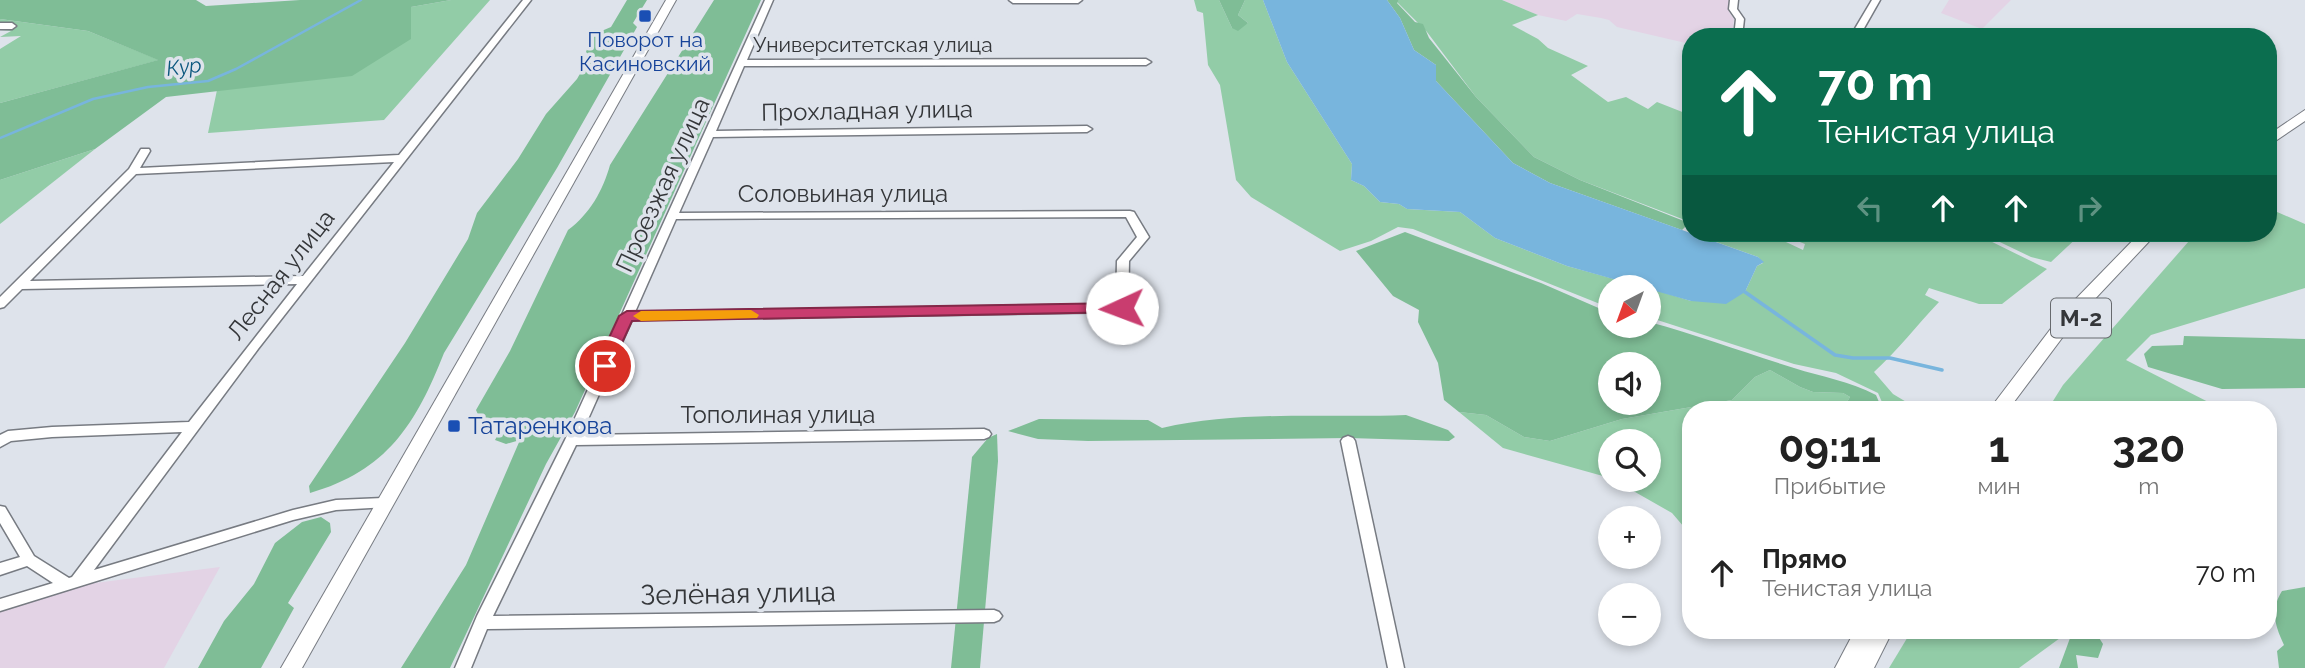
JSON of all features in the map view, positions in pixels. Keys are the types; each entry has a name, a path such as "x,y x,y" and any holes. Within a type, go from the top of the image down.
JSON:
{"highway":[{"path":"2277,124 2305,104"},
{"path":"2277,135 2305,114"},
{"path":"2005,401 2071,314 2140,242"},
{"name":"М-2","path":"2019,401 2050,354 2132,258 2149,242"},
{"path":"1846,668 1861,639"},
{"path":"1862,668 1877,639"}],"main road":[{"path":"291,668 671,0"}],"street":[{"name":"Лесная улица","path":"72,584 191,427 527,0"},
{"name":"Университетская улица","path":"769,0 741,63 1146,62"},
{"path":"1013,0 1078,0"},
{"path":"1734,0 1732,9 1740,19 1739,28"},
{"path":"1859,28 1876,0"},
{"path":"0,26 12,26"},
{"name":"Проезжая улица","path":"463,668 482,623 572,440 741,63"},
{"name":"Прохладная улица","path":"711,134 1087,129"},
{"path":"0,304 133,171 145,151"},
{"path":"133,171 403,158"},
{"name":"Соловьиная улица","path":"627,316 1122,308 1123,261 1143,237 1130,214 671,216"},
{"path":"19,285 306,280"},
{"path":"0,442 8,436 41,433 191,427"},
{"name":"Тополиная улица","path":"572,440 984,434"},
{"path":"1348,442 1396,668"},
{"path":"0,606 293,515 336,505 383,503"},
{"path":"0,511 29,560 72,584"},
{"path":"0,569 29,560"},
{"name":"Зелёная улица","path":"482,623 994,615"}],"shaded area":[{"path":"1502,0 1731,0 1729,12 1734,19 1733,28 1682,28 1682,42 1617,27 1609,20 1601,18 1577,14 1566,21 1538,15"},
{"path":"1949,0 2011,0 1983,28 1941,13"},
{"path":"220,567 164,668 0,668 0,609 87,584"}],"green space":[{"path":"0,0 196,0 206,6 300,0 451,0 411,7 411,39 352,76 166,97 95,149 0,180 0,103 158,60 88,31 0,19"},
{"path":"451,0 490,0 384,120 208,133 217,90 279,82 411,7"},
{"path":"627,0 647,0 633,23 637,27 557,168 444,353 410,423 379,458 359,472 337,484 310,493 309,486 405,343 468,239 477,213 518,159 546,114 577,79 590,56 586,52 592,35 611,27"},
{"path":"714,0 761,0 575,412 546,464 450,668 401,668 466,565 520,440 506,444 495,440 501,429 483,426 476,410 510,351 568,230 583,217 595,201 610,165"},
{"path":"1194,0 1219,0 1232,28 1248,23 1238,15 1245,0 1263,0 1287,62 1352,164 1351,180 1364,186 1380,202 1399,204 1407,209 1460,212 1495,238 1567,266 1600,275 1598,303 1413,229 1398,227 1371,241 1340,251 1251,197 1236,180 1220,85 1208,65 1203,13 1197,11"},
{"path":"1219,0 1245,0 1238,15 1248,23 1238,31 1232,28"},
{"path":"1387,0 1399,0 1397,3 1415,22 1423,24 1429,38 1476,97 1534,157 1580,180 1682,220 1682,230 1550,183 1513,163 1436,81 1436,65 1414,50 1400,18"},
{"path":"1502,0 1538,15 1512,25 1538,39 1548,48 1588,66 1571,75 1608,102 1626,97 1648,109 1657,102 1682,112 1682,219 1580,180 1534,157 1476,97 1427,32 1397,2"},
{"path":"0,19 88,31 159,60 0,103 0,49 21,36 0,37 11,31 0,30"},
{"path":"95,149 0,224 0,180"},
{"path":"2277,212 2305,224 2305,288 2151,335 2126,360 2206,401 2053,401 2063,385 2188,242 2277,242"},
{"path":"1405,232 1541,283 1598,308 1598,338 1661,338 1661,326 1856,386 1876,395 1879,401 1848,401 1850,397 1843,393 1813,392 1770,370 1755,377 1732,400 1682,401 1682,409 1661,412 1661,352 1598,352 1598,415 1645,415 1622,419 1550,441 1524,437 1486,415 1459,412 1444,400 1438,363 1418,322 1419,310 1393,296 1356,251"},
{"path":"1716,242 1786,242 1803,250 1805,244 1800,242 1992,242 2047,269 2002,304 1979,304 1929,288 1925,295 1939,302 1874,372 1893,394 1905,401 1882,401 1878,393 1836,373 1794,364 1661,321 1661,292 1691,301 1745,292 1757,266 1763,263 1758,257"},
{"path":"2000,242 2072,242 2051,262 2031,257"},
{"path":"2184,336 2305,339 2305,388 2222,389 2148,367 2144,354 2152,346 2183,345"},
{"path":"1770,370 1813,392 1843,393 1850,397 1848,401 1726,401 1732,400 1755,377"},
{"path":"1682,409 1682,525 1672,513 1635,492 1661,492 1661,429 1598,429 1598,475 1503,448 1459,412 1486,415 1524,437 1550,441 1622,419 1661,415 1661,412"},
{"path":"1406,415 1448,430 1455,437 1449,441 1349,438 1088,441 1038,439 1008,431 1039,419 1148,420 1162,428 1192,422 1253,417"},
{"path":"997,434 998,461 980,668 951,668 972,457 988,438"},
{"path":"321,517 330,523 331,532 288,603 294,608 261,668 198,668 224,621 254,584 275,543 302,522"},
{"path":"2305,587 2305,668 2279,668 2277,651 2284,645 2277,628 2277,602 2282,591"},
{"path":"1907,639 2059,639 2019,668 1889,668"},
{"path":"2070,639 2100,639 2103,644 2098,658 2076,655 2078,668 2059,668"}],"water":[{"path":"1263,0 1387,0 1400,18 1414,50 1436,65 1436,81 1513,163 1550,183 1682,230 1682,242 1716,242 1758,257 1764,262 1757,266 1745,292 1726,304 1691,301 1661,293 1661,275 1599,275 1567,266 1495,238 1460,212 1407,209 1399,204 1380,202 1364,186 1351,180 1352,164 1287,62"}],"waterway":[{"name":"Кур","path":"0,138 93,99 148,87 208,81 236,69 361,0"},
{"path":"1745,292 1835,355 1890,358 1942,370"}],"slow traffic":[{"path":"641,316 751,315"}],"place":[{"name":"Поворот на Касиновский","path":"645,16"},
{"name":"Татаренкова","path":"454,426"}],"route":[{"path":"605,366 627,316 970,313 1122,308"}]}
